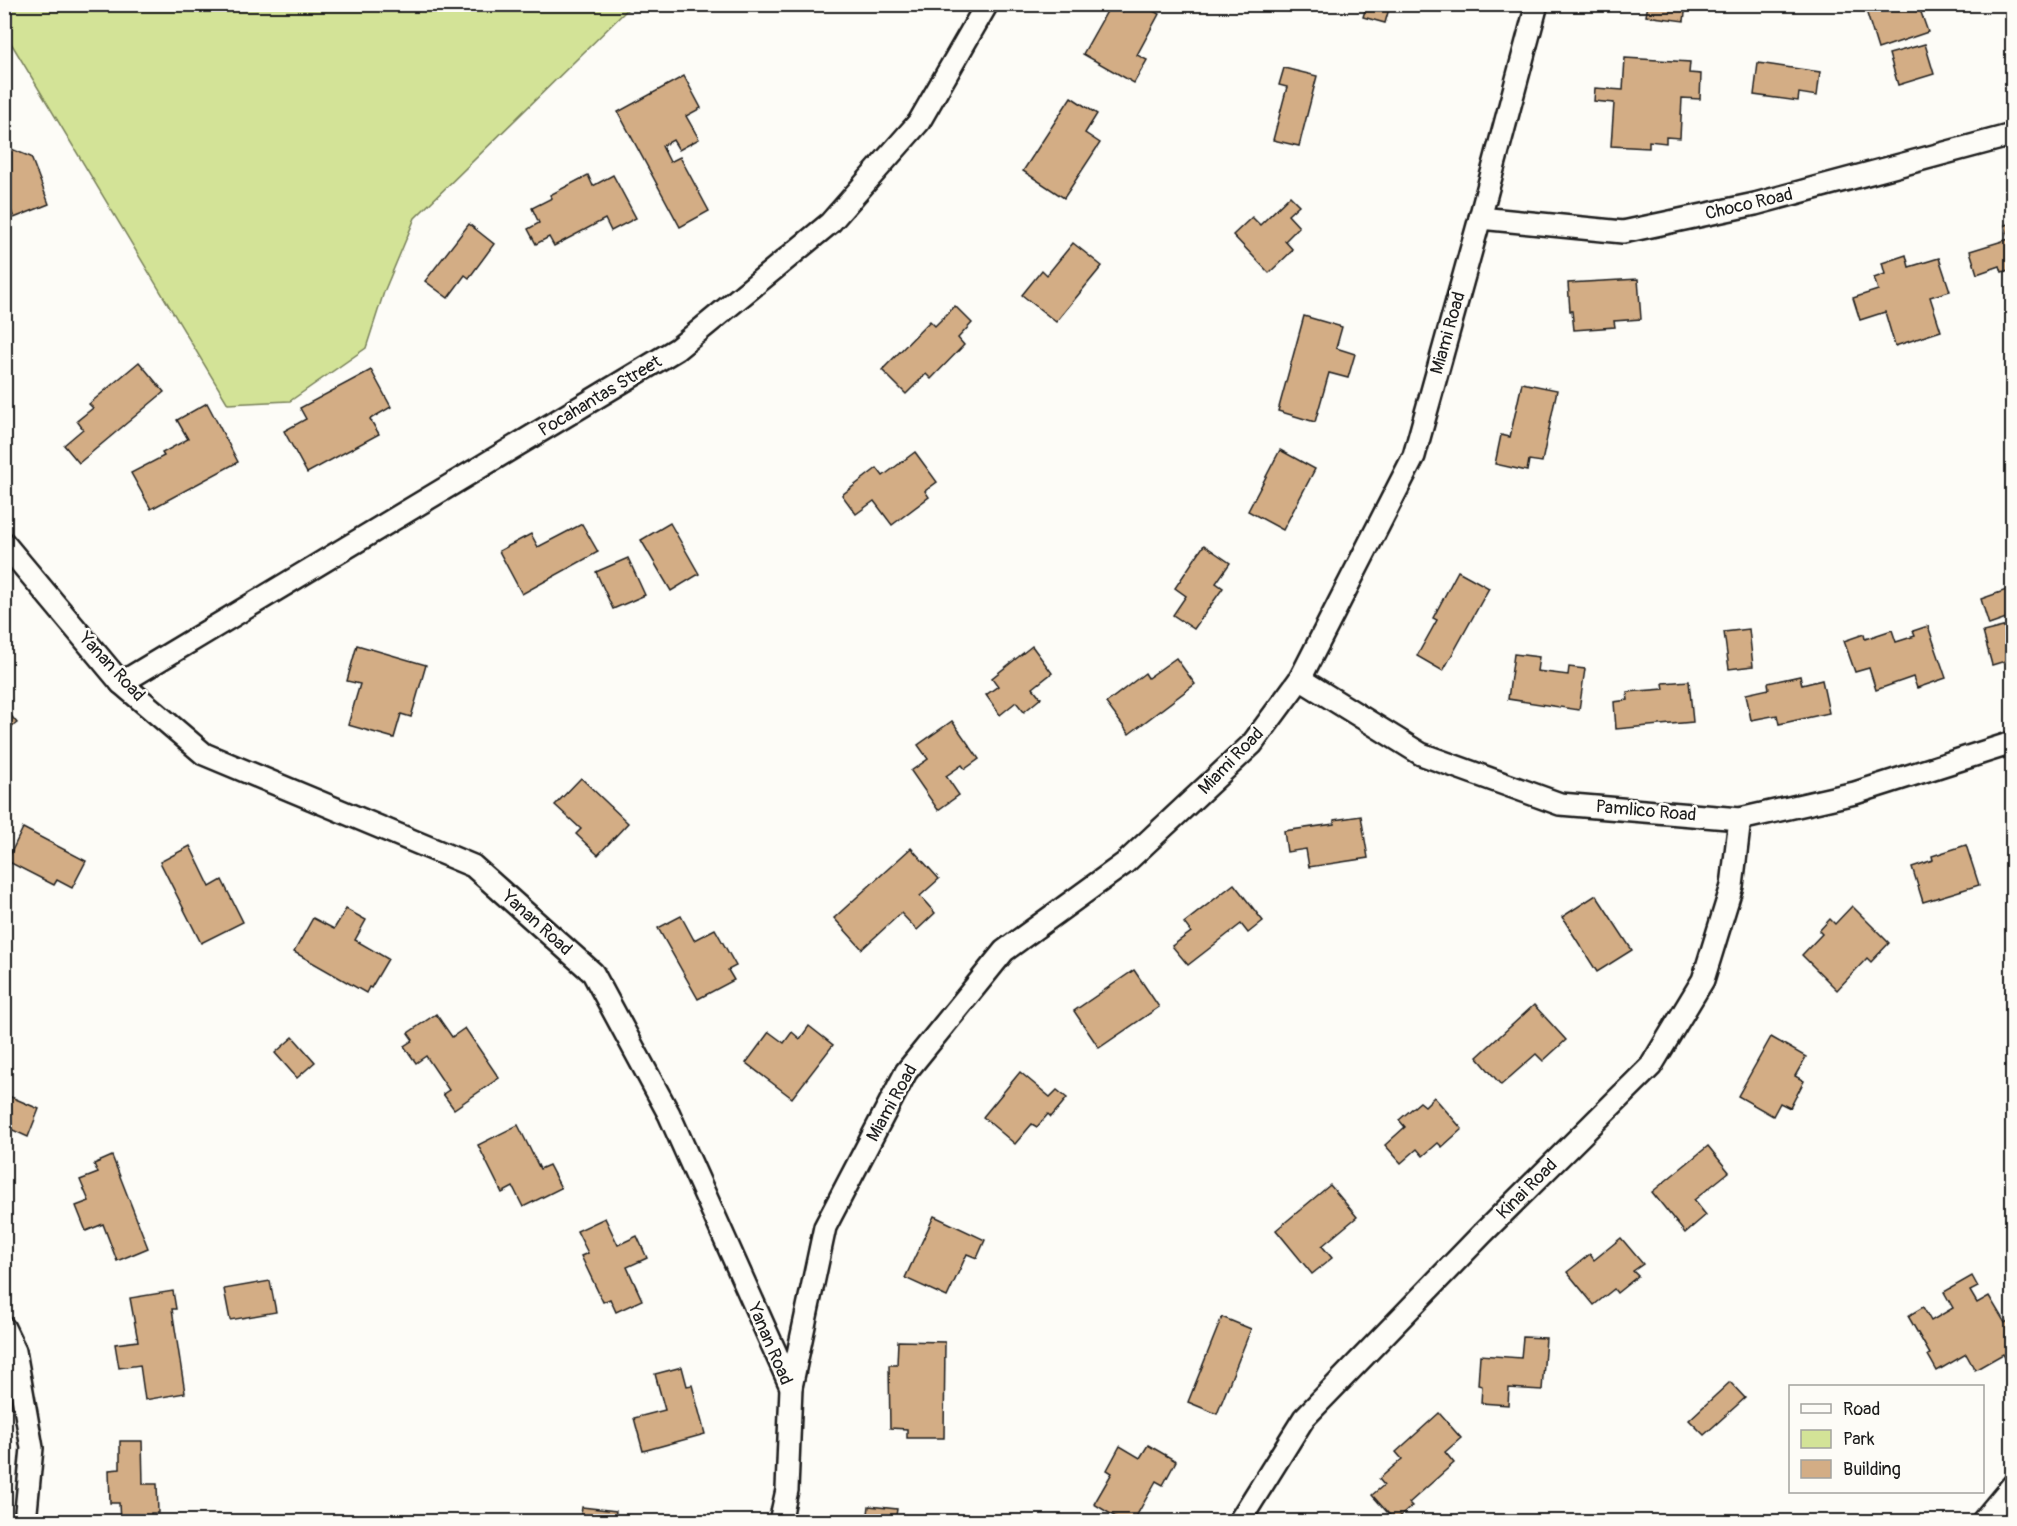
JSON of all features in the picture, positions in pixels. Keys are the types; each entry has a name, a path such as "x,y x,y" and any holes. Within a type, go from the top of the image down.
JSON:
{"street":[{"name":"Pocahantas Street","path":"121,683 677,350 835,218 919,122 987,4"},
{"name":"Miami Road","path":"790,1387 825,1227 906,1072 1004,951 1125,862 1252,744 1300,679 1413,456 1537,4"},
{"name":"Choco Road","path":"1480,218 1623,232 1755,204 2013,135"},
{"name":"Yanan Road","path":"4,543 121,683 204,754 473,866 593,974 669,1114 790,1387 787,1490 780,1521"},
{"name":"Pamlico Road","path":"1300,679 1421,754 1560,804 1740,819 1855,794 2013,744"},
{"name":"Kinai Road","path":"1239,1521 1304,1418 1482,1234 1651,1066 1704,980 1732,886 1740,819"},
{"path":"4,1328 15,1351 32,1448 25,1521"},
{"path":"1982,1521 2013,1486"}],"green space":[{"path":"5,4 632,5 415,218 384,292 366,348 290,401 228,404 5,33"}],"building":[{"path":"1126,4 1141,4 1159,14 1137,55 1147,60 1134,83 1083,54 1110,6 1122,12"},
{"path":"1367,4 1406,4 1405,9 1390,5 1385,23 1363,17"},
{"path":"1648,4 1695,4 1695,6 1686,5 1684,21 1646,16"},
{"path":"1864,4 1918,4 1928,32 1878,49"},
{"path":"1925,44 1934,74 1898,85 1889,54"},
{"path":"1625,58 1690,62 1689,73 1701,74 1700,99 1682,98 1680,138 1666,137 1666,143 1649,141 1649,148 1611,146 1614,103 1594,101 1595,88 1623,90"},
{"path":"1758,63 1820,72 1817,96 1799,93 1798,101 1754,95"},
{"path":"1284,68 1317,76 1299,146 1273,140 1287,87 1279,85"},
{"path":"684,76 701,108 686,116 699,139 679,150 673,140 662,146 670,162 680,157 709,211 680,227 618,112"},
{"path":"1071,97 1097,114 1085,133 1100,143 1064,198 1023,171"},
{"path":"4,146 31,157 49,204 14,218 7,200 4,207"},
{"path":"588,175 593,186 613,175 636,218 611,231 605,219 554,246 549,237 536,244 528,229 539,223 532,208 552,198 550,195"},
{"path":"1290,196 1299,205 1288,215 1299,227 1285,241 1293,250 1269,273 1233,235 1252,217 1260,225"},
{"path":"2012,223 2012,269 2002,272 2000,266 1977,274 1970,251 2009,239 2005,225"},
{"path":"469,224 494,244 469,278 465,275 448,298 425,281"},
{"path":"1073,243 1102,266 1056,322 1022,295 1042,270 1047,275"},
{"path":"1906,255 1909,267 1939,258 1950,291 1930,297 1941,331 1895,346 1885,312 1860,320 1853,298 1878,290 1874,278 1885,274 1882,263"},
{"path":"1638,279 1641,319 1614,321 1615,327 1574,330 1568,283"},
{"path":"955,306 972,323 958,338 964,345 931,379 926,374 906,394 882,370 930,321 935,326"},
{"path":"1304,316 1342,327 1336,348 1355,354 1348,378 1329,373 1315,422 1278,411"},
{"path":"139,362 164,392 79,463 64,445 83,429 77,421 93,408 89,404"},
{"path":"371,370 391,407 370,419 379,434 307,473 284,431 306,419 300,408"},
{"path":"1522,383 1557,390 1542,462 1529,460 1527,471 1495,464 1501,435 1510,437"},
{"path":"207,403 238,462 151,509 131,473 164,456 162,453 188,439 177,420"},
{"path":"1280,450 1315,469 1283,530 1248,511"},
{"path":"915,452 937,482 925,491 929,497 892,525 874,501 856,514 842,495 877,468 883,476"},
{"path":"670,523 699,574 671,591 641,540"},
{"path":"582,524 598,552 522,594 499,551 531,534 538,547"},
{"path":"1204,545 1230,563 1216,583 1223,588 1194,629 1173,615 1186,596 1175,588"},
{"path":"628,558 645,595 613,609 596,572"},
{"path":"1458,571 1489,588 1443,671 1417,656 1437,620 1433,618"},
{"path":"2012,588 2012,617 1989,625 1981,599"},
{"path":"1928,626 1946,678 1917,688 1913,677 1876,690 1869,668 1855,672 1844,641 1864,634 1865,639 1892,630 1896,642 1915,636 1913,631"},
{"path":"2007,626 2012,646 2012,659 1992,665 1983,632"},
{"path":"1749,629 1753,666 1729,669 1724,632"},
{"path":"357,645 426,665 411,717 401,714 394,738 348,725 360,684 347,681"},
{"path":"1032,646 1052,673 1033,688 1041,698 1024,712 1016,702 1000,715 986,695 998,686 992,678"},
{"path":"1514,654 1539,657 1537,671 1568,675 1569,667 1585,669 1579,710 1508,699"},
{"path":"1176,658 1195,684 1129,734 1106,703 1145,673 1148,678"},
{"path":"1800,676 1802,685 1822,680 1829,713 1779,724 1777,715 1751,720 1746,694 1769,689 1768,683"},
{"path":"1689,681 1693,722 1616,729 1614,702 1628,700 1627,692 1664,689 1663,683"},
{"path":"4,707 17,723 4,733"},
{"path":"952,721 979,759 965,769 962,765 946,776 959,795 938,810 911,771 928,759 918,745"},
{"path":"581,778 628,823 598,855 576,834 581,829 555,805"},
{"path":"1361,816 1368,858 1309,867 1306,849 1287,852 1284,831 1334,824 1334,820"},
{"path":"23,828 86,861 72,888 57,880 54,885 7,861"},
{"path":"1966,845 1979,885 1923,902 1912,867 1933,860 1932,856"},
{"path":"190,846 210,887 222,880 243,922 201,943 160,862"},
{"path":"911,848 939,879 920,896 935,913 917,930 901,913 862,949 834,918"},
{"path":"1234,884 1263,921 1248,933 1241,924 1188,965 1172,946 1191,932 1184,923"},
{"path":"1596,895 1632,950 1597,972 1562,917"},
{"path":"1852,906 1889,943 1871,962 1867,958 1837,990 1802,955 1822,934 1819,931 1830,919 1835,924"},
{"path":"346,909 366,920 355,940 388,959 366,993 294,952 313,918 334,929"},
{"path":"681,916 694,940 715,929 736,966 728,970 734,980 698,999 658,928"},
{"path":"1134,970 1159,1007 1099,1048 1074,1011"},
{"path":"1534,1005 1566,1040 1543,1061 1536,1054 1501,1085 1477,1057"},
{"path":"436,1014 452,1037 465,1028 499,1078 454,1109 443,1094 449,1090 426,1056 416,1063 404,1046 413,1040 408,1033"},
{"path":"809,1026 833,1045 792,1098 746,1063 769,1032 784,1043 792,1032 800,1039"},
{"path":"293,1037 315,1062 297,1078 275,1053"},
{"path":"1771,1037 1806,1057 1795,1076 1804,1081 1790,1108 1780,1103 1773,1116 1738,1096"},
{"path":"1020,1072 1050,1097 1057,1090 1067,1098 1051,1117 1048,1114 1037,1127 1032,1124 1015,1144 983,1117"},
{"path":"4,1094 39,1109 28,1137 4,1126"},
{"path":"1434,1097 1462,1129 1442,1147 1438,1143 1423,1156 1417,1149 1401,1163 1385,1145 1405,1127 1399,1120 1420,1102 1425,1106"},
{"path":"518,1125 540,1169 549,1165 561,1188 523,1207 513,1187 502,1193 478,1145"},
{"path":"1708,1146 1729,1172 1694,1200 1706,1215 1685,1233 1652,1192"},
{"path":"112,1156 148,1248 117,1261 103,1224 86,1231 76,1206 89,1201 80,1180 98,1173 94,1164"},
{"path":"1330,1185 1357,1217 1322,1246 1332,1258 1312,1274 1276,1230"},
{"path":"934,1216 985,1240 977,1258 967,1254 947,1297 905,1278"},
{"path":"605,1218 618,1245 637,1236 647,1258 627,1267 642,1300 616,1312 610,1299 603,1302 581,1256 588,1253 577,1231"},
{"path":"1621,1238 1643,1264 1633,1271 1638,1276 1617,1293 1614,1289 1594,1305 1567,1272 1590,1254 1594,1260"},
{"path":"1972,1276 1978,1287 1970,1291 1977,1303 1989,1296 2005,1323 2012,1318 2012,1370 2003,1354 1975,1370 1966,1354 1937,1371 1908,1316 1923,1307 1931,1321 1953,1308 1944,1292"},
{"path":"270,1281 276,1312 230,1320 224,1289"},
{"path":"173,1291 176,1309 172,1309 185,1393 145,1400 140,1365 119,1368 115,1344 138,1341 130,1298"},
{"path":"1222,1317 1251,1329 1217,1414 1188,1402"},
{"path":"1523,1337 1546,1338 1542,1390 1509,1388 1508,1405 1481,1403 1482,1386 1478,1385 1480,1355 1521,1358"},
{"path":"898,1341 945,1342 944,1438 907,1438 907,1429 890,1428 889,1365 897,1365"},
{"path":"682,1367 687,1386 692,1385 705,1434 643,1451 634,1418 665,1410 655,1374"},
{"path":"1730,1382 1745,1398 1704,1435 1689,1420"},
{"path":"1439,1413 1461,1438 1445,1452 1454,1463 1409,1503 1412,1506 1395,1521 1372,1495 1384,1485 1379,1479 1402,1459 1396,1452"},
{"path":"120,1441 142,1441 143,1484 157,1484 158,1513 151,1513 151,1522 120,1522 119,1503 110,1503 109,1470 120,1469"},
{"path":"1148,1445 1176,1461 1163,1485 1156,1481 1133,1522 1124,1522 1094,1504 1112,1473 1107,1470 1120,1446 1140,1458"},
{"path":"869,1506 897,1509 895,1522 867,1522"},
{"path":"582,1507 616,1511 615,1520 628,1522 580,1522"}]}
